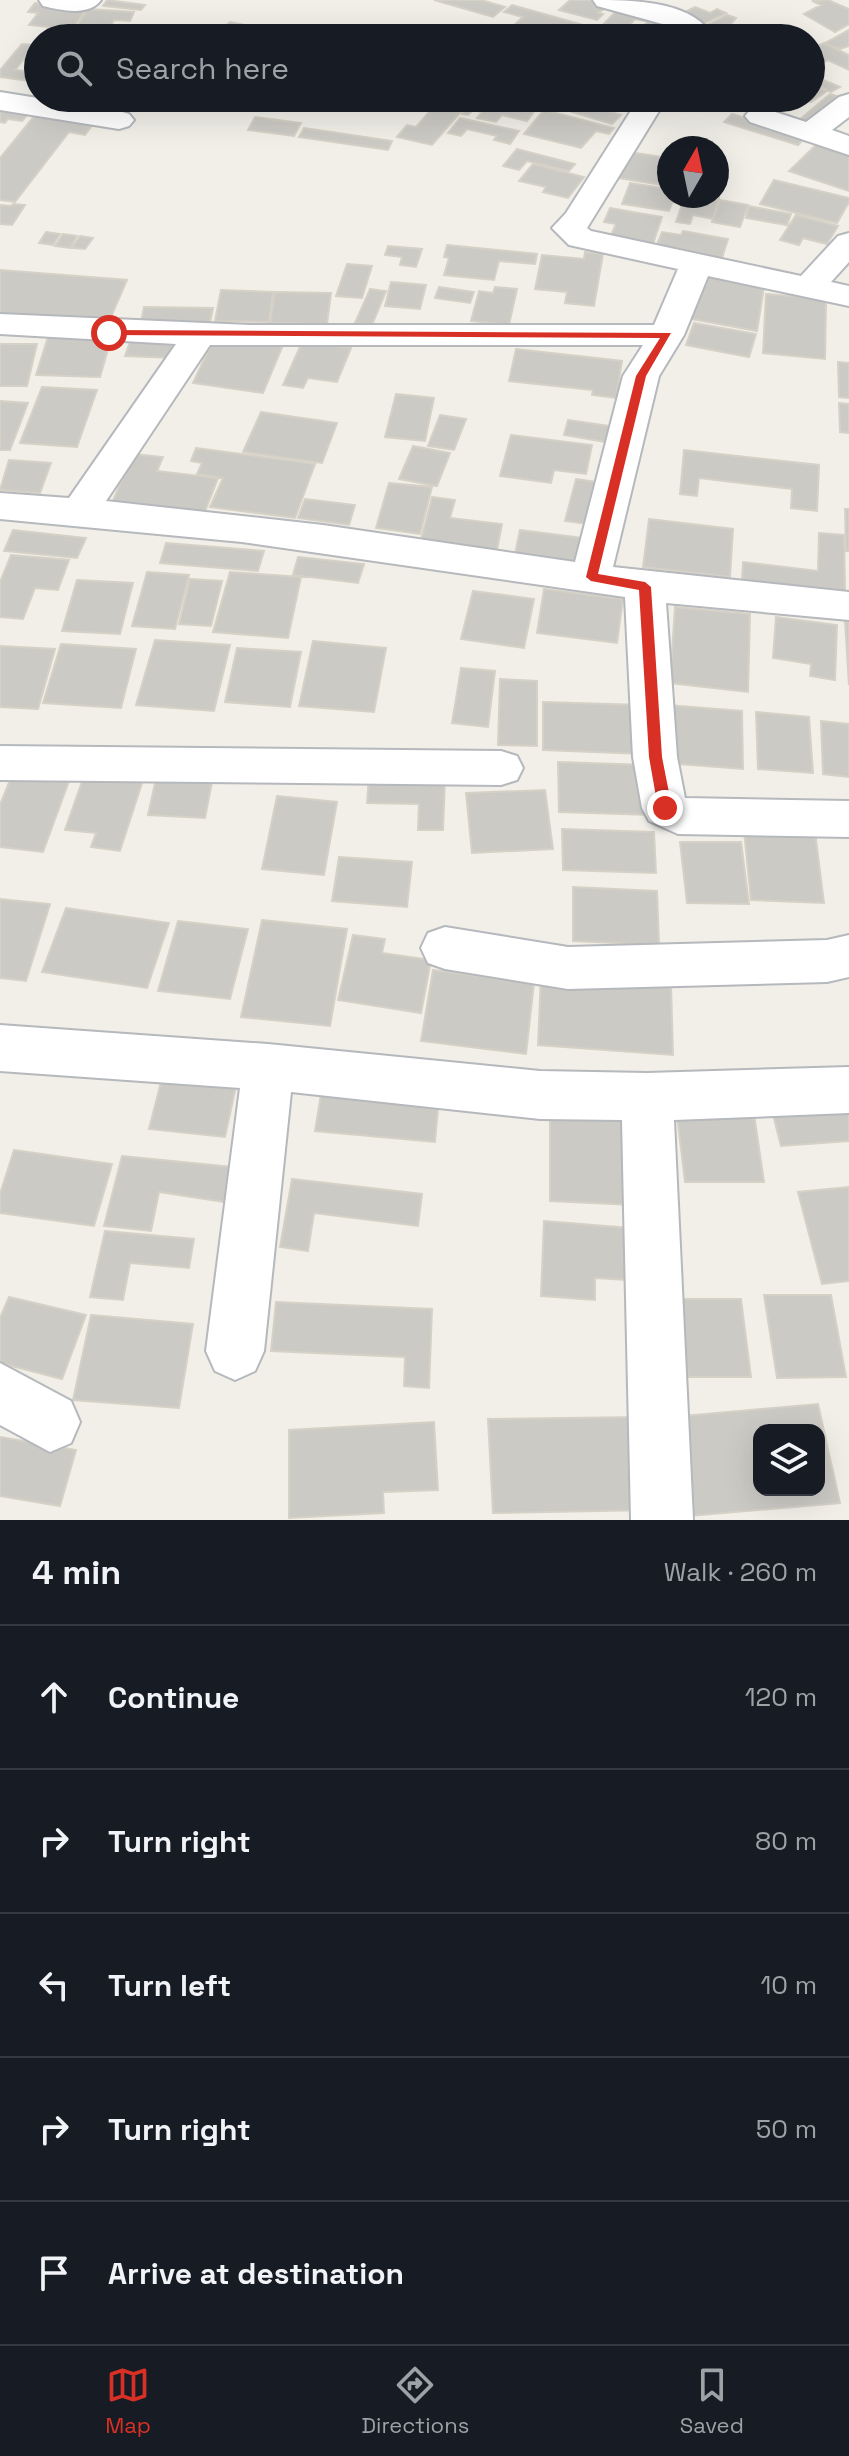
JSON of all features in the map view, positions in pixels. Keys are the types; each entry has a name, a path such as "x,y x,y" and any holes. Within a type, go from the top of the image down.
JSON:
{"street":[{"path":"52,0 80,3 88,0"},
{"path":"606,0 689,24"},
{"path":"0,101 24,105"},
{"path":"811,132 849,103"},
{"path":"69,112 119,120"},
{"path":"644,112 578,219 568,228 580,238 810,285 849,296"},
{"path":"760,116 849,146"},
{"path":"810,285 849,243"},
{"path":"591,577 641,376 667,335 698,261"},
{"path":"0,324 109,333 199,335 667,335"},
{"path":"80,511 199,335"},
{"path":"0,506 80,511 289,533 645,587 849,606"},
{"path":"645,587 655,757 665,808 678,816 849,819"},
{"path":"0,763 501,768"},
{"path":"445,948 568,968 827,961 849,956"},
{"path":"2,1056 268,1067 540,1095 647,1097 849,1090"},
{"path":"235,1351 268,1067"},
{"path":"647,1097 662,1520"},
{"path":"0,1392 50,1422"}],"building":[{"path":"107,0 145,5 141,10 103,6"},
{"path":"434,0 481,0 505,7 493,17"},
{"path":"570,0 613,3 598,13 603,14 597,20 559,10"},
{"path":"828,0 849,9 849,24 835,32 804,14 821,5 812,1"},
{"path":"35,3 87,8 76,24 30,24 38,13 28,12"},
{"path":"512,5 579,24 515,24 523,17 504,12"},
{"path":"620,7 652,14 645,21 635,19 630,24 604,24"},
{"path":"695,7 710,13 717,9 726,13 705,23 683,13"},
{"path":"88,9 134,12 130,21 79,24"},
{"path":"654,15 664,18 658,24 646,24"},
{"path":"727,15 736,18 731,24 709,24"},
{"path":"849,30 849,46 840,49 825,43"},
{"path":"825,43 849,55 849,70 828,60 825,62"},
{"path":"24,44 24,59 15,70 24,71 24,80 0,77 0,70"},
{"path":"825,81 840,87 831,92 825,89"},
{"path":"830,94 846,99 815,125 799,120 809,112 825,112 825,98"},
{"path":"0,107 30,112 22,121 8,119 5,123 0,122"},
{"path":"429,112 461,112 432,145 397,137 407,125 416,127"},
{"path":"482,112 534,112 527,121 502,115 496,122 477,118"},
{"path":"542,112 614,128 609,134 596,131 581,148 524,134"},
{"path":"573,112 621,115 612,124"},
{"path":"732,114 806,136 798,145 724,122"},
{"path":"35,115 94,123 85,135 69,132 15,202 0,200 0,158"},
{"path":"255,117 301,123 294,136 248,130"},
{"path":"460,118 519,131 510,144 494,140 497,136 467,129 461,136 448,133"},
{"path":"304,128 392,141 388,150 299,137"},
{"path":"817,144 849,154 849,191 789,171"},
{"path":"517,149 575,164 569,171 527,161 519,170 503,166"},
{"path":"629,152 657,156 657,184 618,178"},
{"path":"533,164 584,177 568,198 543,192 546,187 519,181"},
{"path":"774,180 849,198 849,202 837,223 760,204"},
{"path":"630,183 657,187 657,208 670,208 669,211 622,204"},
{"path":"729,202 748,205 740,227 712,222 717,208 729,208"},
{"path":"0,205 25,205 12,225 0,224"},
{"path":"749,206 791,214 787,225 746,218"},
{"path":"610,208 662,217 652,247 609,240 616,224 604,222"},
{"path":"681,208 716,208 713,219 693,215 690,224 676,222"},
{"path":"796,215 838,226 827,244 803,238 799,245 780,240"},
{"path":"683,231 728,239 722,258 656,247 662,232 681,235"},
{"path":"46,232 60,234 53,245 39,243"},
{"path":"63,234 77,236 70,248 55,246"},
{"path":"80,236 93,238 85,249 72,248"},
{"path":"447,245 537,254 535,264 499,261 494,280 444,275 449,258 444,257"},
{"path":"388,246 422,249 416,267 400,265 402,257 385,255"},
{"path":"585,252 603,254 594,306 565,303 567,292 535,289 542,255 584,259"},
{"path":"347,264 372,266 362,298 336,296"},
{"path":"0,270 127,280 108,324 0,315"},
{"path":"705,274 764,287 757,331 681,317"},
{"path":"391,282 426,285 420,309 385,306"},
{"path":"439,287 474,292 470,303 435,298"},
{"path":"495,287 517,289 509,325 471,321 479,291 493,293"},
{"path":"370,289 386,291 372,325 355,323"},
{"path":"221,290 273,292 269,322 215,321"},
{"path":"275,292 331,293 327,324 270,323"},
{"path":"766,294 826,299 825,359 763,353"},
{"path":"144,307 213,308 210,323 141,322"},
{"path":"694,323 756,334 749,357 686,345"},
{"path":"132,336 182,340 175,358 125,356"},
{"path":"215,336 283,345 263,393 193,383"},
{"path":"48,337 111,339 100,377 36,375"},
{"path":"302,342 351,348 337,382 308,378 303,388 283,385"},
{"path":"0,344 37,344 27,386 0,386"},
{"path":"516,349 622,361 616,398 592,395 593,390 509,381"},
{"path":"838,362 849,363 849,398 839,397"},
{"path":"42,387 97,390 77,447 20,443"},
{"path":"396,394 434,398 425,441 385,437"},
{"path":"0,401 28,403 10,450 0,450"},
{"path":"839,403 849,404 849,433 840,432"},
{"path":"261,412 337,423 322,463 243,452"},
{"path":"440,415 466,419 454,450 428,446"},
{"path":"568,420 610,426 606,442 564,435"},
{"path":"511,435 592,445 586,474 554,470 551,483 500,476"},
{"path":"413,446 450,453 437,486 399,479"},
{"path":"196,448 315,464 295,518 210,507 223,478 197,474 202,463 191,461"},
{"path":"684,450 819,465 817,511 791,508 792,489 699,478 697,496 680,494"},
{"path":"133,454 163,457 157,471 218,478 204,514 112,503"},
{"path":"9,460 51,463 40,493 0,490"},
{"path":"576,479 597,482 587,524 565,521"},
{"path":"389,483 432,487 420,534 376,528"},
{"path":"432,497 455,500 450,518 502,524 497,550 421,540"},
{"path":"305,499 355,505 349,525 298,518"},
{"path":"845,509 849,509 849,551 846,551"},
{"path":"649,519 733,529 730,577 643,567"},
{"path":"13,530 86,538 77,558 4,551"},
{"path":"520,530 584,538 580,563 515,554"},
{"path":"819,533 844,535 845,591 742,580 743,562 818,571"},
{"path":"166,543 264,551 258,571 160,563"},
{"path":"11,555 69,560 58,590 35,588 23,619 0,617 0,582"},
{"path":"298,557 364,564 358,583 293,575"},
{"path":"147,572 189,575 175,629 132,626"},
{"path":"230,572 301,577 288,638 213,632"},
{"path":"190,579 222,581 211,626 179,624"},
{"path":"77,580 133,583 120,634 62,631"},
{"path":"544,589 623,599 617,643 537,633"},
{"path":"473,591 534,599 524,648 461,639"},
{"path":"675,607 750,614 748,692 670,683"},
{"path":"776,617 837,625 835,680 810,676 811,664 773,658"},
{"path":"845,622 849,622 849,685"},
{"path":"155,640 230,645 214,711 136,705"},
{"path":"313,641 386,648 374,712 299,706"},
{"path":"61,644 136,649 121,708 43,703"},
{"path":"0,646 55,649 38,709 0,707"},
{"path":"237,648 301,652 290,707 225,702"},
{"path":"461,668 495,671 488,727 452,723"},
{"path":"500,679 537,681 537,746 498,745"},
{"path":"543,702 641,705 644,754 543,750"},
{"path":"667,705 742,711 743,769 666,763"},
{"path":"756,712 809,717 813,773 758,769"},
{"path":"821,721 849,724 849,777 823,774"},
{"path":"558,762 647,765 651,815 559,812"},
{"path":"85,773 143,780 120,851 91,847 96,833 65,830"},
{"path":"157,774 213,777 205,818 148,815"},
{"path":"12,775 69,781 43,852 0,847 0,805"},
{"path":"369,777 445,779 443,830 418,830 419,804 367,803"},
{"path":"545,790 553,849 472,853 466,793"},
{"path":"277,796 337,802 324,875 262,869"},
{"path":"743,821 814,824 824,903 751,900"},
{"path":"562,829 654,832 656,873 563,870"},
{"path":"680,842 741,842 749,904 687,903"},
{"path":"339,857 412,862 407,907 332,901"},
{"path":"573,887 657,891 659,945 573,941"},
{"path":"0,899 50,904 26,981 0,978"},
{"path":"66,908 169,923 147,988 42,972"},
{"path":"262,920 347,929 330,1026 241,1017"},
{"path":"178,921 248,929 230,999 158,991"},
{"path":"353,935 385,939 382,953 431,960 421,1013 338,1000"},
{"path":"433,970 534,983 526,1054 421,1041"},
{"path":"541,975 671,985 673,1055 538,1045"},
{"path":"162,1078 236,1086 225,1137 149,1129"},
{"path":"322,1088 439,1097 435,1142 315,1131"},
{"path":"849,1101 849,1141 781,1146 771,1107"},
{"path":"676,1107 753,1107 764,1182 685,1182"},
{"path":"550,1109 629,1112 633,1205 550,1201"},
{"path":"14,1150 112,1164 94,1226 0,1213 0,1194"},
{"path":"122,1156 242,1168 238,1204 159,1192 151,1231 104,1226"},
{"path":"292,1179 422,1194 418,1226 314,1213 308,1251 280,1247"},
{"path":"849,1187 849,1281 822,1284 798,1192"},
{"path":"544,1221 642,1229 643,1281 595,1278 595,1300 541,1296"},
{"path":"105,1231 194,1239 189,1268 130,1263 123,1300 90,1297"},
{"path":"764,1295 831,1295 846,1377 777,1378"},
{"path":"9,1297 86,1315 62,1379 0,1363 0,1318"},
{"path":"680,1299 741,1299 751,1377 688,1377"},
{"path":"276,1302 432,1309 429,1388 404,1386 405,1357 271,1351"},
{"path":"91,1315 193,1324 179,1408 73,1400"},
{"path":"818,1404 822,1424 753,1424 753,1496 825,1496 825,1436 840,1503 690,1516 673,1417"},
{"path":"641,1417 651,1510 493,1513 488,1419"},
{"path":"434,1422 438,1490 383,1492 384,1513 289,1518 289,1430"},
{"path":"0,1437 76,1450 60,1506 0,1496"}],"route":[{"path":"109,333 667,335 641,376 591,577 645,587 655,757 665,808"}]}
